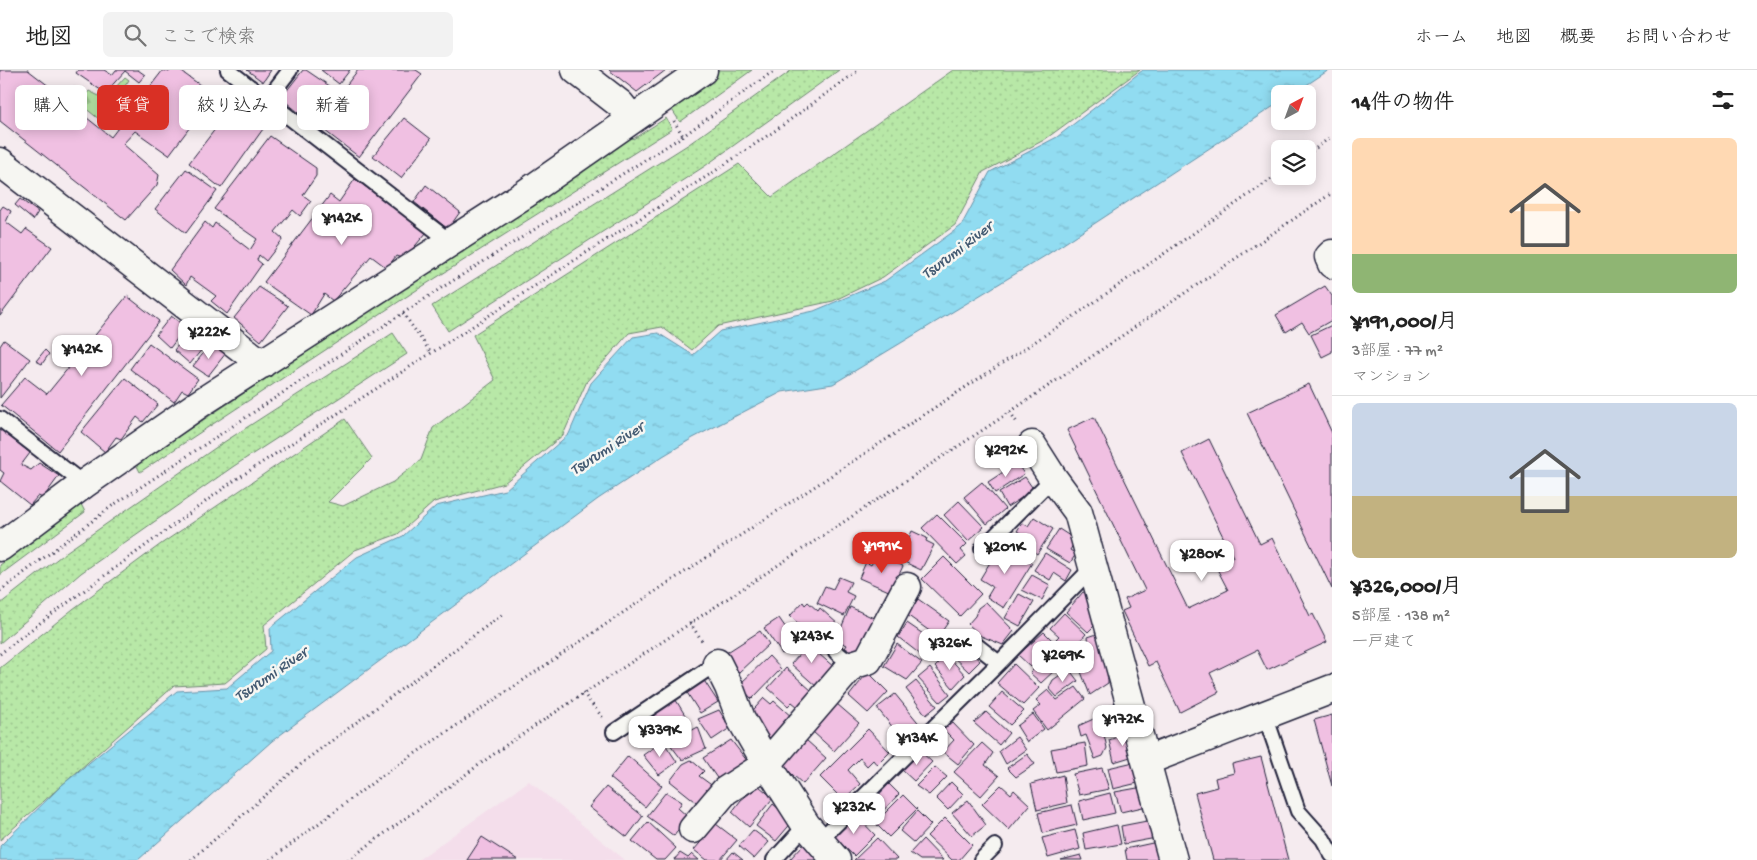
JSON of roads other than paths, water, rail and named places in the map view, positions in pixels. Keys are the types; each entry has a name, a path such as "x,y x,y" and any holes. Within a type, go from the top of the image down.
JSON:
{"street":[{"path":"576,70 620,104 632,119"},
{"path":"0,547 84,484 199,404 525,194 703,70"},
{"path":"0,162 262,364"},
{"path":"1332,254 1329,257 1332,264"},
{"path":"1032,445 1078,512 1173,860"},
{"path":"693,829 725,791 767,764 844,658 868,660 907,587"},
{"path":"717,663 729,686 741,719 767,764 820,842"},
{"path":"1146,761 1332,689"}],"lane":[{"path":"228,70 248,85"},
{"path":"278,85 290,70"},
{"path":"287,115 452,242"},
{"path":"0,419 84,484"},
{"path":"982,550 1053,478"},
{"path":"774,860 820,842 1094,566"},
{"path":"971,641 999,663"},
{"path":"614,732 717,663"},
{"path":"1265,715 1298,811 1322,839 1332,855"},
{"path":"982,860 995,846"}],"water":[{"name":"Tsurumi River","path":"1143,70 1329,70 1306,85 1271,85 1271,108 1045,256 833,384 782,392 693,438 598,499 272,741 138,860 0,860 0,846 62,785 177,691 227,688 271,651 270,628 357,557 403,536 436,506 505,490 569,434 591,383 633,337 658,333 693,355 720,331 814,311 885,281 961,226 990,172 1057,137"}]}
